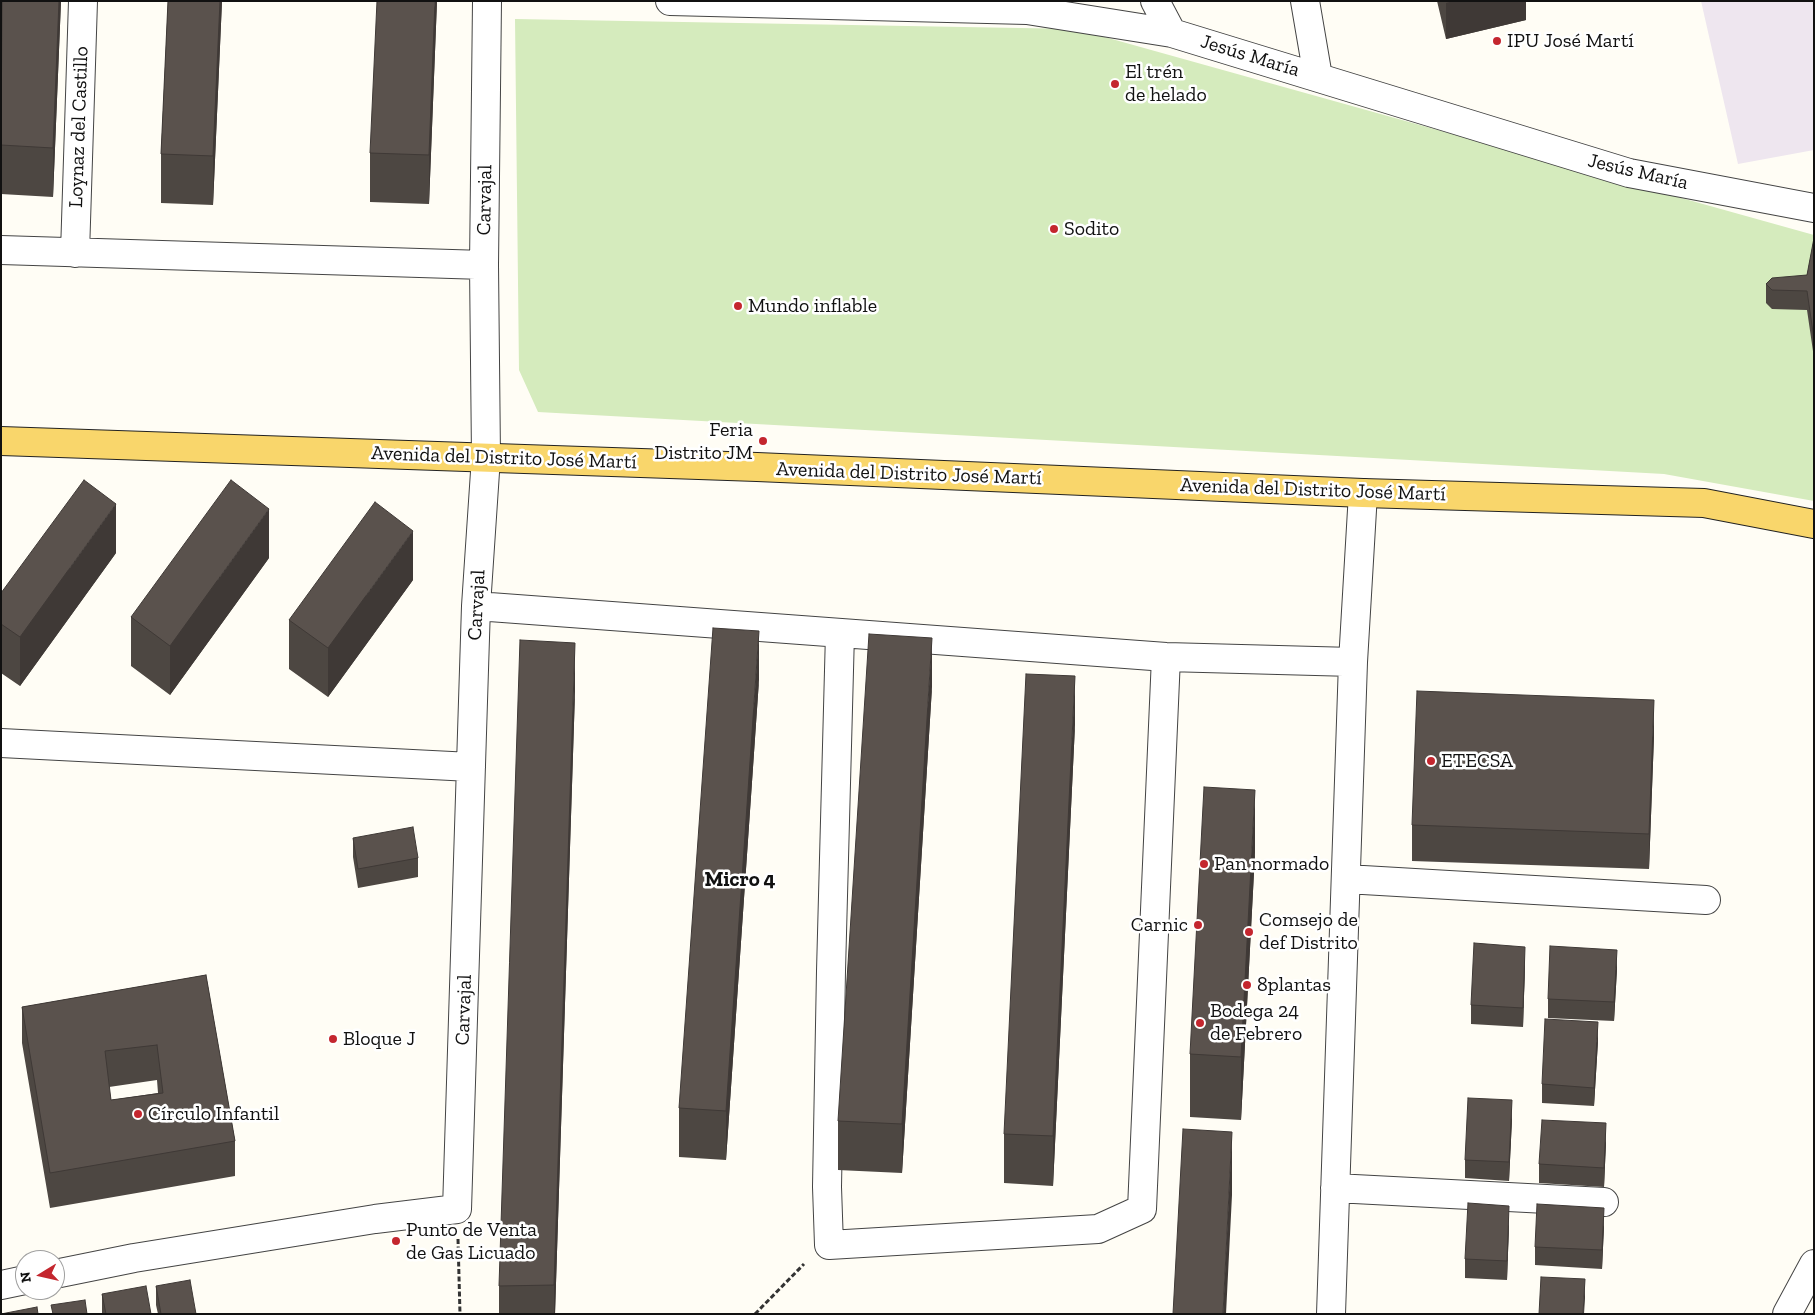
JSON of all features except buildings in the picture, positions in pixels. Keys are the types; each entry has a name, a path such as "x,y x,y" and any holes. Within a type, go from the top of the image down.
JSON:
{"main road":[{"name":"Avenida del Distrito José Martí","path":"1,441 486,457 1363,493 1704,503 1814,524"}],"street":[{"name":"Loynaz del Castillo","path":"74,253 83,1"},
{"name":"Carvajal","path":"457,1209 476,606 486,457 484,265 487,1"},
{"name":"Jesús María","path":"670,1 889,4 1027,10 1172,32 1629,173 1814,208"},
{"path":"1155,1 1172,32"},
{"path":"1305,1 1318,77"},
{"path":"1,250 484,265"},
{"path":"1331,1314 1353,662 1363,493"},
{"path":"476,606 1166,657 1353,662"},
{"path":"840,633 830,991 827,1188 829,1245 1098,1228 1142,1208 1166,657"},
{"path":"1,742 472,767"},
{"path":"1346,879 1706,900"},
{"path":"1335,1188 1604,1202"},
{"path":"65,1272 134,1258 375,1219 457,1209"},
{"path":"1787,1314 1814,1264"},
{"path":"1,1285 15,1282"}],"path":[{"path":"457,1209 460,1314"},
{"path":"756,1314 812,1255 829,1245"}],"shaded area":[{"path":"1701,1 1814,1 1814,150 1738,164"}],"green space":[{"path":"515,19 1076,29 1814,235 1814,501 1664,474 538,412 519,370"}],"place":[{"name":"IPU José Martí","path":"1497,41"},
{"name":"El trén de helado","path":"1115,84"},
{"name":"Sodito","path":"1054,229"},
{"name":"Mundo inflable","path":"738,306"},
{"name":"Feria Distrito JM","path":"763,441"},
{"name":"ETECSA","path":"1431,761"},
{"name":"Pan normado","path":"1204,864"},
{"name":"Carnic","path":"1198,925"},
{"name":"Comsejo de def Distrito","path":"1249,932"},
{"name":"8plantas","path":"1247,985"},
{"name":"Bodega 24 de Febrero","path":"1200,1023"},
{"name":"Bloque J","path":"333,1039"},
{"name":"Círculo Infantil","path":"138,1114"},
{"name":"Punto de Venta de Gas Licuado","path":"396,1241"}],"district":[{"name":"Micro 4","path":"740,880"}]}
